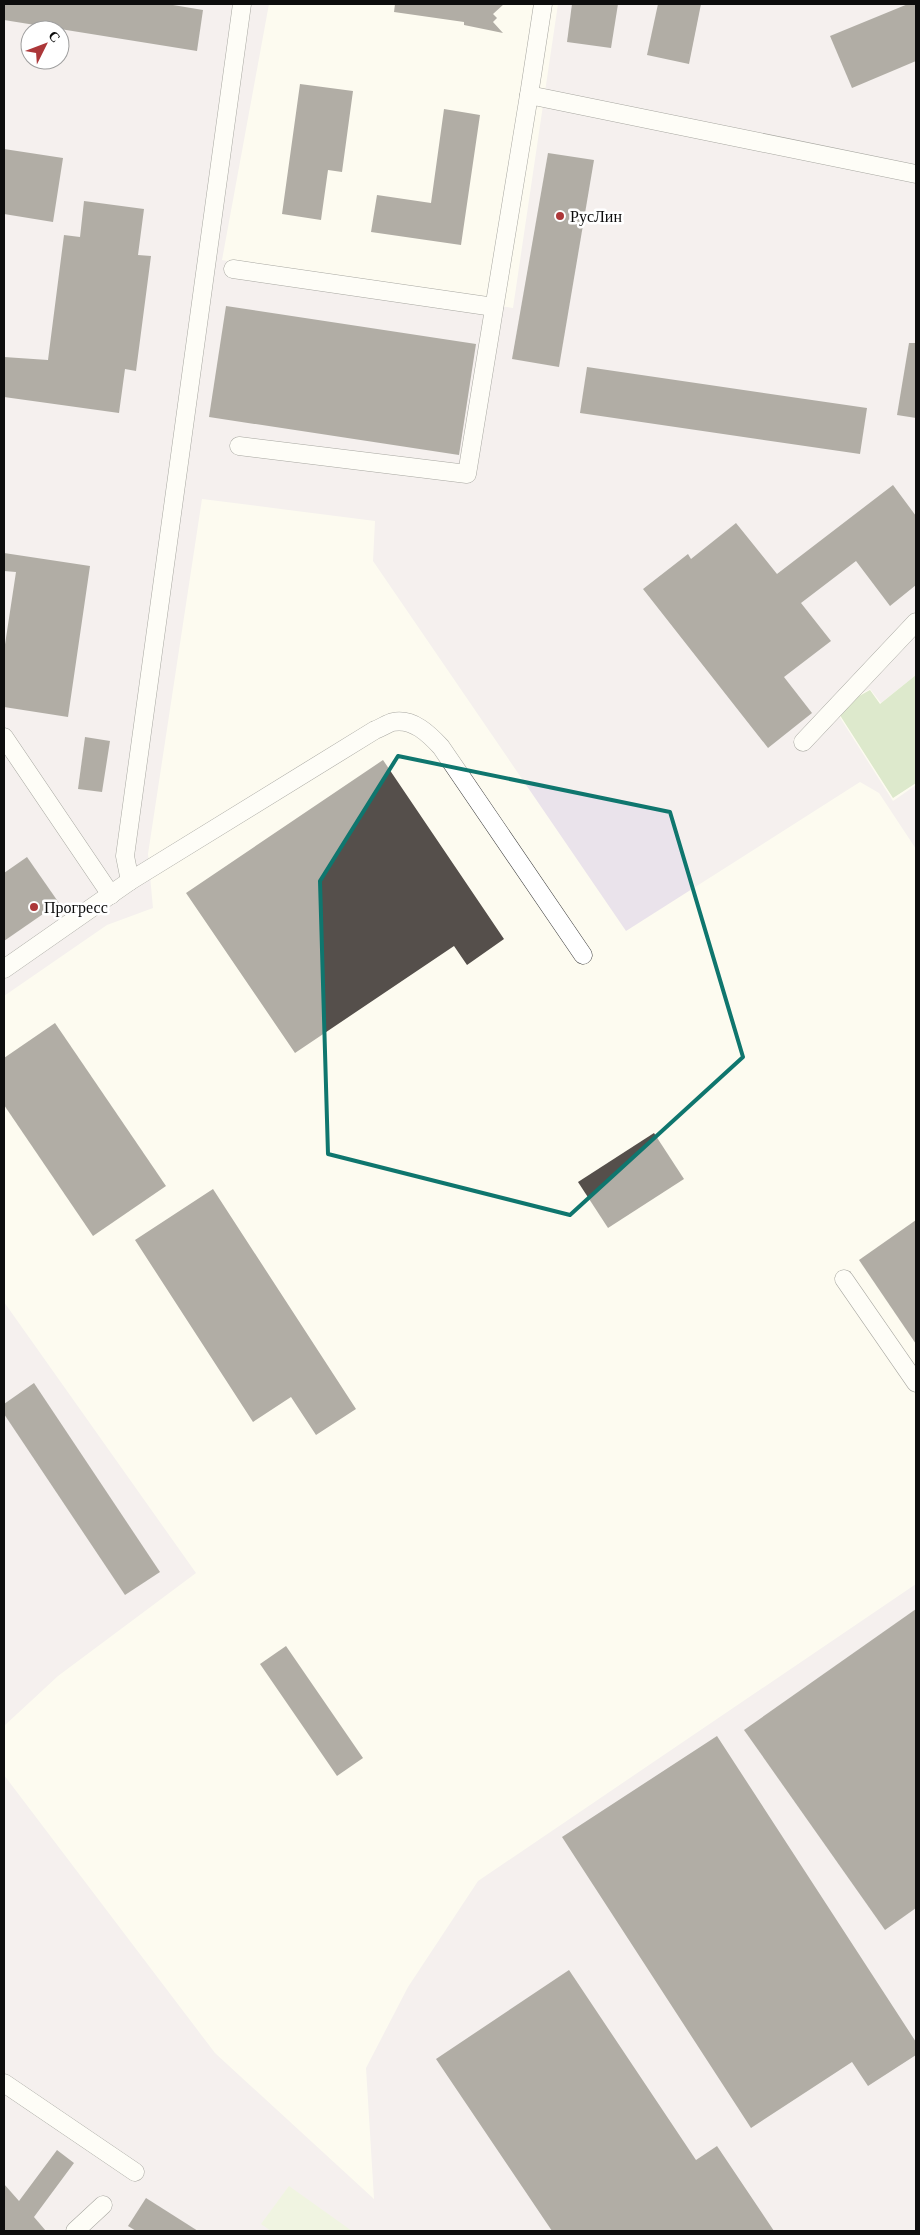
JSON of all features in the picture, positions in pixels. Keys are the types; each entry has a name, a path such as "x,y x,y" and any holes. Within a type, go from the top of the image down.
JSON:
{"lane":[{"path":"130,881 125,856 242,4"},
{"path":"239,446 467,474 543,4"},
{"path":"529,95 916,174"},
{"path":"233,269 494,307"},
{"path":"802,742 916,622"},
{"path":"4,969 130,881 375,730 394,722 410,724 427,732 441,747 583,955"},
{"path":"4,737 111,895"},
{"path":"844,1278 916,1383"},
{"path":"4,2083 135,2172"},
{"path":"75,2231 103,2205"}],"highlighted area":[{"path":"398,756 670,812 743,1057 570,1215 328,1154 320,881"}],"shaded area":[{"path":"4,4 269,4 222,260 513,308 558,4 916,4 916,675 881,703 870,689 834,708 893,801 916,785 916,849 879,793 860,782 626,931 373,561 375,521 202,499 148,854 153,908 107,925 4,996"},
{"path":"4,1302 196,1573 58,1676 4,1726"},
{"path":"916,1584 916,2231 4,2231 4,1775 215,2053 374,2199 366,2068 408,1987 478,1881"}],"green space":[{"path":"916,675 916,783 893,798 836,709 870,690 880,704"},
{"path":"289,2186 352,2231 271,2231 261,2224"}],"building":[{"path":"4,4 167,4 203,10 197,51 70,31 70,20 20,20 20,23 4,20"},
{"path":"395,4 504,4 493,14 497,18 493,22 503,33 464,25 464,22 394,12"},
{"path":"572,4 618,4 611,48 567,42"},
{"path":"658,4 701,4 689,64 647,55"},
{"path":"908,4 916,4 916,61 852,88 830,36"},
{"path":"300,84 353,91 342,172 328,170 321,220 282,214"},
{"path":"444,109 480,115 461,245 371,232 377,195 431,203"},
{"path":"4,149 63,158 53,222 4,214"},
{"path":"548,153 594,160 559,367 512,359"},
{"path":"84,201 144,209 138,255 151,256 136,371 125,369 119,413 4,397 4,357 48,360 64,235 80,237"},
{"path":"226,306 476,344 459,455 209,417"},
{"path":"909,343 916,343 916,418 897,415"},
{"path":"587,367 867,408 860,454 580,413"},
{"path":"893,485 916,516 916,585 890,606 856,561 801,603 831,641 784,677 812,713 768,748 643,589 688,554 691,559 736,523 777,574"},
{"path":"4,553 90,566 68,717 4,707 4,651 16,572 4,571"},
{"path":"85,737 110,741 102,792 78,789"},
{"path":"383,760 504,939 467,965 454,946 295,1053 186,893"},
{"path":"27,857 59,903 4,941 4,873"},
{"path":"55,1023 166,1186 93,1236 4,1105 4,1058"},
{"path":"654,1133 684,1179 608,1228 578,1182"},
{"path":"213,1189 356,1409 316,1435 291,1397 253,1422 135,1240"},
{"path":"916,1220 916,1344 859,1260"},
{"path":"34,1383 160,1572 125,1595 4,1414 4,1404"},
{"path":"916,1609 916,1908 885,1930 744,1730"},
{"path":"286,1646 363,1758 337,1776 260,1664"},
{"path":"717,1736 916,2042 916,2055 868,2086 852,2062 751,2128 562,1837"},
{"path":"569,1970 696,2160 717,2146 774,2231 552,2231 436,2059"},
{"path":"57,2150 74,2163 34,2217 46,2231 4,2231 4,2184 19,2201"},
{"path":"146,2198 198,2231 136,2231 128,2226"}],"place":[{"name":"РусЛин","path":"560,216"},
{"name":"Прогресс","path":"34,907"}]}
